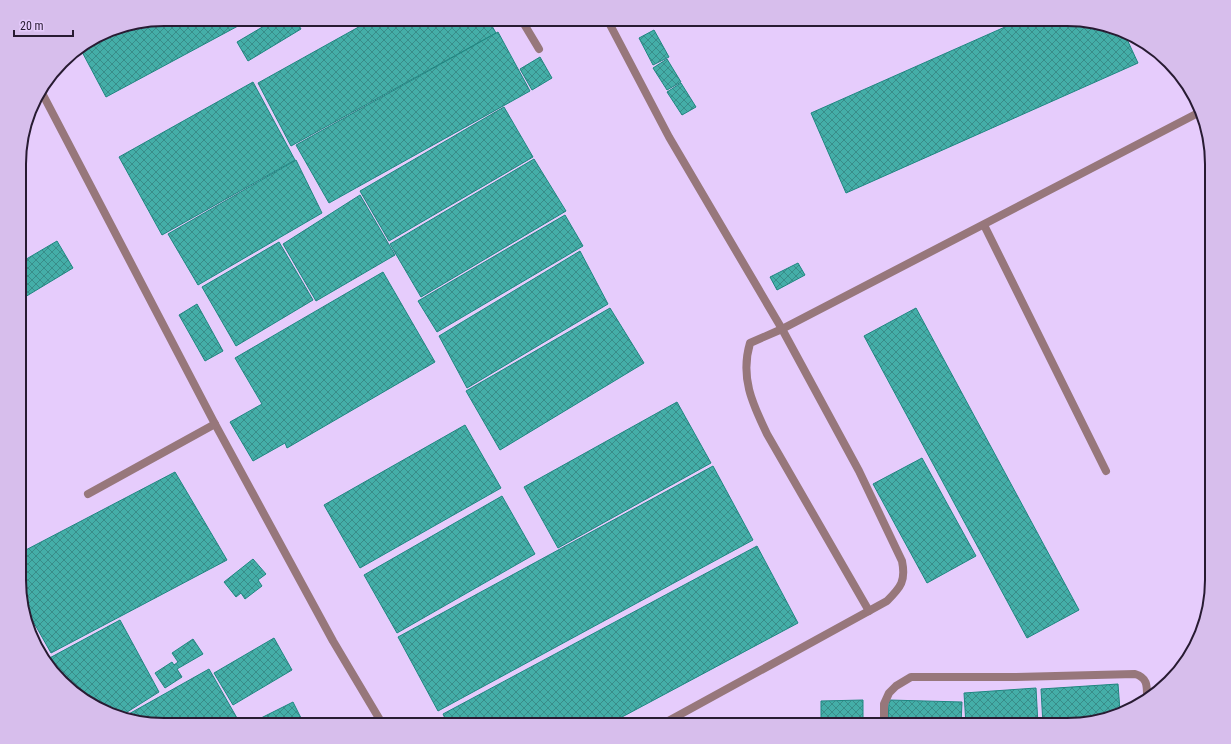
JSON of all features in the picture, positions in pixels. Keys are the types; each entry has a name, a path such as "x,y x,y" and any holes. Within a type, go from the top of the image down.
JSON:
{"street":[{"path":"525,26 539,49"},
{"path":"611,26 669,137 782,329 859,471 902,562 905,576 898,590 887,601 674,718"},
{"path":"44,97 215,424 333,641 379,718"},
{"path":"869,611 767,434 755,410 749,392 746,358 750,343 782,329 1196,115"},
{"path":"984,225 1106,471"},
{"path":"88,494 215,424"},
{"path":"884,718 884,704 889,693 896,686 911,677 1015,677 1135,674 1142,676 1147,684 1147,692"}],"building":[{"path":"155,26 238,26 106,97 83,53 95,45 111,37 129,31"},
{"path":"264,26 299,26 301,29 248,61 237,42"},
{"path":"360,26 492,26 496,33 291,146 258,83"},
{"path":"1007,26 1067,26 1085,27 1102,31 1128,41 1138,63 846,193 811,113"},
{"path":"654,30 669,57 653,65 639,38"},
{"path":"498,32 530,91 329,203 296,145"},
{"path":"540,57 552,78 532,90 520,69"},
{"path":"667,59 681,82 667,90 653,68"},
{"path":"253,82 295,160 162,235 119,157"},
{"path":"681,83 696,107 682,115 667,92"},
{"path":"504,107 533,157 389,241 360,191"},
{"path":"534,159 566,211 421,297 390,244"},
{"path":"296,160 322,213 198,285 168,234"},
{"path":"360,195 395,255 316,301 283,244"},
{"path":"565,215 583,246 437,332 418,301"},
{"path":"57,241 73,268 26,296 26,259"},
{"path":"279,242 313,300 236,346 202,287"},
{"path":"580,251 608,304 467,388 439,336"},
{"path":"798,263 805,275 777,290 770,277"},
{"path":"383,272 435,362 287,448 285,443 253,461 230,422 262,404 235,358"},
{"path":"197,304 223,351 205,361 179,315"},
{"path":"610,308 644,363 500,450 466,391"},
{"path":"916,308 1079,610 1027,638 864,336"},
{"path":"677,402 711,463 558,548 524,487"},
{"path":"465,425 501,488 360,568 324,505"},
{"path":"922,458 976,556 927,583 873,484"},
{"path":"713,466 753,540 438,711 398,637"},
{"path":"175,472 227,560 51,653 31,615 27,598 26,550"},
{"path":"502,496 535,554 397,633 364,575"},
{"path":"757,546 798,623 620,718 445,718 443,714"},
{"path":"253,559 266,574 258,580 262,586 245,599 241,593 236,597 224,582"},
{"path":"120,620 159,692 127,712 111,707 80,689 60,671 50,658"},
{"path":"274,638 292,670 233,705 214,673"},
{"path":"193,639 203,654 177,669 182,677 165,688 155,673 172,662 174,665 178,662 172,653"},
{"path":"209,669 237,718 164,718 146,717 130,713"},
{"path":"1118,684 1120,707 1111,711 1076,718 1043,718 1041,689"},
{"path":"1036,688 1038,718 966,718 964,693"},
{"path":"863,700 863,718 821,718 821,701"},
{"path":"889,700 962,702 961,718 888,718"},
{"path":"293,702 301,718 261,718"}]}
